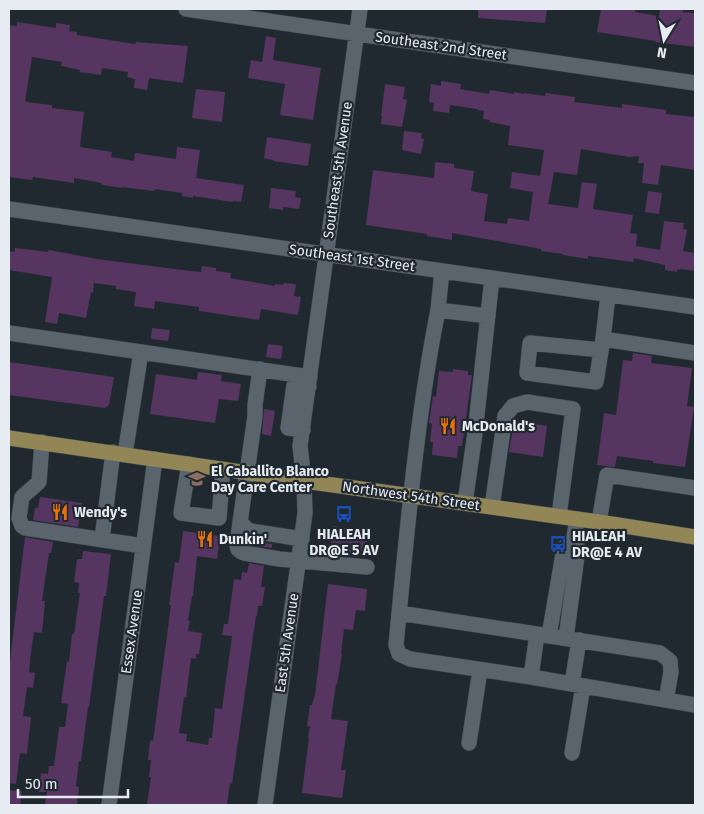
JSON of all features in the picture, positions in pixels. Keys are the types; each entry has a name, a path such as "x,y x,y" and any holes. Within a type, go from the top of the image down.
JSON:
{"main road":[{"name":"Northwest 54th Street","path":"9,438 695,537"}],"street":[{"name":"Southeast 2nd Street","path":"186,9 695,83"},
{"name":"Southeast 5th Avenue","path":"304,481 300,446 360,9"},
{"name":"Southeast 1st Street","path":"9,209 695,307"},
{"path":"442,271 411,496 396,645 399,654 410,659 531,677 695,705"},
{"path":"465,503 475,433 492,278"},
{"path":"608,295 602,345 596,382 527,373 530,343 602,345 695,354"},
{"path":"438,310 488,316"},
{"path":"9,333 260,369 309,382"},
{"path":"102,539 141,352"},
{"path":"260,369 237,548 244,554 367,567"},
{"path":"492,507 504,416 514,406 527,402 574,409 559,516"},
{"path":"42,442 39,482 22,497 18,518 22,526 144,546"},
{"name":"Essex Avenue","path":"109,805 155,459"},
{"path":"189,464 181,513 219,518 223,469"},
{"path":"599,522 608,475 695,488"},
{"name":"East 5th Avenue","path":"265,805 302,539 305,513 304,481"},
{"path":"572,753 578,685 572,639 578,549 574,537 577,519"},
{"path":"240,522 246,529 251,531 302,539"},
{"path":"531,677 564,548 574,537"},
{"path":"399,613 660,653 670,661 671,672 666,700"},
{"path":"469,743 480,670"}],"building":[{"path":"478,9 547,9 545,23 478,18"},
{"path":"601,9 636,9 635,12 659,16 660,9 683,9 683,12 695,13 695,47 597,32"},
{"path":"17,22 56,28 56,23 70,25 69,31 77,32 77,35 135,44 136,42 188,46 183,83 149,78 147,90 134,88 135,79 127,77 128,72 102,68 101,75 79,72 80,70 61,66 62,62 32,57 25,102 52,105 52,108 84,112 80,147 112,152 111,157 134,161 135,153 176,159 177,147 200,150 196,178 244,185 241,202 193,196 193,198 182,196 182,193 155,189 154,191 122,188 74,178 74,183 33,177 32,180 9,177 9,25 17,26"},
{"path":"266,36 276,38 273,60 321,68 313,120 280,115 285,84 248,78 251,60 262,62"},
{"path":"441,81 461,84 460,89 489,94 490,90 545,96 546,93 575,97 574,102 622,108 622,104 666,110 666,114 695,117 695,170 661,165 658,185 642,183 644,163 638,163 639,156 629,157 581,149 577,175 554,172 548,204 578,208 582,182 597,184 593,209 633,215 630,233 637,234 636,246 660,250 664,221 684,223 683,229 687,230 683,251 695,253 695,271 677,269 677,272 665,270 665,265 634,258 633,262 588,256 588,259 452,233 452,240 427,236 427,234 366,225 373,170 434,178 435,162 454,164 454,168 474,171 471,191 488,194 484,221 507,224 508,218 529,221 533,192 510,188 512,172 540,176 544,150 508,145 510,126 483,119 484,111 450,105 449,113 433,111 434,103 429,102 431,84 441,86"},
{"path":"385,84 405,87 403,99 407,100 402,127 381,124"},
{"path":"196,89 225,92 222,122 192,118"},
{"path":"404,131 422,133 421,138 424,139 421,154 402,150"},
{"path":"267,137 311,144 308,166 264,158"},
{"path":"271,188 296,191 295,197 301,198 299,209 283,207 283,210 269,208"},
{"path":"648,191 662,193 659,214 645,212"},
{"path":"15,248 48,252 49,250 97,259 201,272 202,266 216,268 216,271 231,273 230,278 275,286 275,284 283,285 284,283 296,284 294,296 301,297 298,315 261,309 259,320 199,311 199,307 155,301 154,309 134,306 136,292 116,289 116,286 94,283 86,318 59,313 57,324 45,322 52,277 9,270 9,251 15,252"},
{"path":"152,328 170,330 168,341 151,339"},
{"path":"268,344 283,346 281,359 266,357"},
{"path":"633,353 652,356 651,363 692,368 687,406 694,407 685,467 617,456 615,467 597,465 604,413 616,415 623,360 632,361"},
{"path":"9,362 114,377 109,405 105,408 9,395"},
{"path":"453,369 468,371 468,375 472,375 462,446 458,446 457,458 432,455 433,442 430,442 432,424 429,423 433,396 436,397 439,371 453,372"},
{"path":"198,372 222,375 221,381 241,384 238,401 219,399 215,423 150,414 156,374 197,380"},
{"path":"264,409 275,411 271,436 262,434"},
{"path":"514,421 547,426 543,457 509,452"},
{"path":"40,497 82,503 78,527 33,520 35,508 38,508"},
{"path":"333,526 368,531 363,554 330,550"},
{"path":"183,531 220,536 217,559 197,556 188,631 202,633 199,654 196,654 196,659 191,658 186,698 184,697 179,733 187,734 186,741 208,745 209,738 212,738 215,708 222,709 232,636 222,635 224,624 228,624 234,579 241,580 242,572 247,573 249,563 264,566 261,587 265,587 262,606 258,606 256,616 232,784 230,783 227,805 147,805 151,777 149,777 151,760 148,760 150,740 153,741 175,562 179,563"},
{"path":"25,537 53,542 51,553 49,553 42,601 45,601 42,633 34,632 31,652 29,672 35,673 33,688 27,687 23,716 31,717 27,754 20,753 16,784 9,783 9,669"},
{"path":"252,541 272,544 272,548 251,545"},
{"path":"83,551 111,554 81,761 79,761 76,786 79,787 77,805 45,805 47,792 39,792 41,773 48,774 49,766 54,766 59,727 65,727 68,704 61,703 80,593 78,593 79,583 74,582 77,559 82,559"},
{"path":"328,584 367,589 365,611 356,610 353,630 344,629 342,654 331,719 348,721 341,770 346,770 342,798 302,793 310,727 307,726 310,705 312,705 315,695"},
{"path":"9,790 22,791 20,805 9,805"}],"place":[{"name":"McDonald's","path":"448,426"},
{"name":"El Caballito Blanco Day Care Center","path":"197,479"},
{"name":"Wendy's","path":"60,512"},
{"name":"HIALEAH DR@E 5 AV","path":"344,514"},
{"name":"Dunkin'","path":"205,539"},
{"name":"HIALEAH DR@E 4 AV","path":"558,544"}]}
